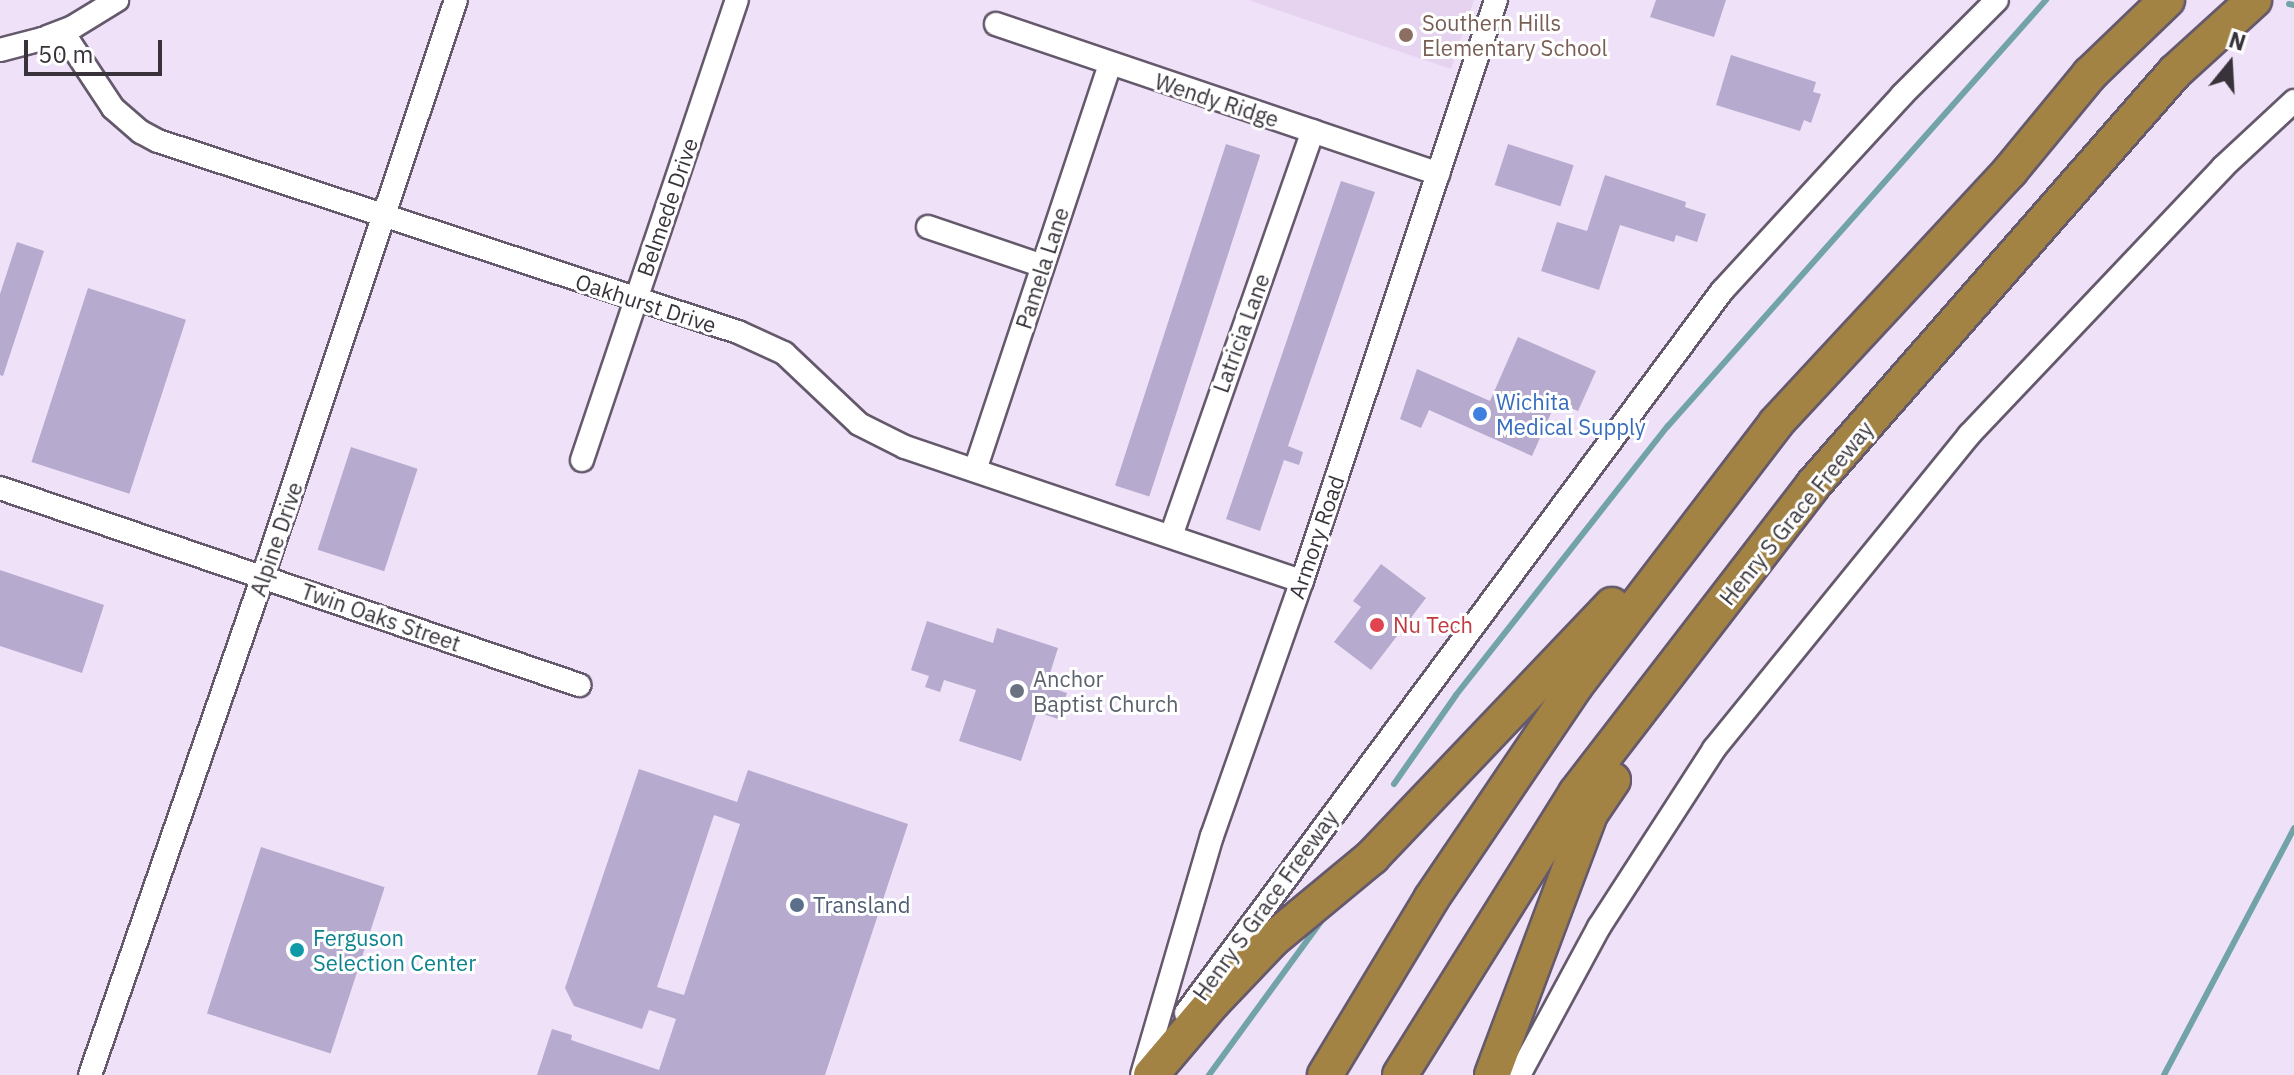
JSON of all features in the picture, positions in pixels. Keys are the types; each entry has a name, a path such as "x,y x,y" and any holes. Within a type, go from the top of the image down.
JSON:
{"highway":[{"path":"1147,1075 1273,939 1372,857 1466,762 2010,171 2090,74 2158,0"},
{"path":"2090,74 2167,0"},
{"name":"Henry S Grace Freeway","path":"1400,1075 1576,793 1813,485 2175,72 2254,0"},
{"path":"2175,72 2267,0"},
{"path":"1325,1075 1431,899 1576,685 1776,423"},
{"path":"1492,1075 1590,814 1813,485"}],"street":[{"path":"0,50 73,27 117,0"},
{"name":"Alpine Drive","path":"90,1075 263,576 456,0"},
{"name":"Belmede Drive","path":"582,460 737,0"},
{"name":"Armory Road","path":"1147,1075 1212,836 1302,581 1496,0"},
{"name":"Henry S Grace Freeway","path":"1147,1075 1198,995 1722,291 1902,95 1997,0"},
{"name":"Wendy Ridge","path":"996,24 1438,174"},
{"name":"Oakhurst Drive","path":"42,39 70,43 113,108 149,136 759,340 805,370 845,412 868,430 905,447 1302,581"},
{"name":"Pamela Lane","path":"975,470 1110,65"},
{"path":"1519,1075 1599,927 1714,749 1969,435 2223,167 2294,101"},
{"name":"Latricia Lane","path":"1171,536 1313,131"},
{"path":"928,227 1043,266"},
{"name":"Twin Oaks Street","path":"0,488 579,685"}],"shaded area":[{"name":"Southern Hills Elementary School","path":"1248,0 1474,0 1451,69"}],"building":[{"path":"1656,0 1726,0 1714,37 1650,17"},
{"path":"1731,55 1816,82 1813,92 1821,94 1811,123 1804,120 1800,131 1716,105"},
{"path":"1226,144 1260,155 1149,497 1115,485"},
{"path":"1508,144 1574,165 1560,206 1495,185"},
{"path":"1605,175 1686,202 1685,207 1706,214 1697,242 1676,235 1674,242 1620,225 1599,290 1541,271 1557,222 1587,231"},
{"path":"1341,181 1375,192 1288,446 1303,452 1299,465 1284,460 1260,531 1226,519"},
{"path":"17,242 44,251 3,376 0,375 0,294"},
{"path":"88,288 186,320 129,494 31,462"},
{"path":"1518,337 1596,371 1578,411 1556,402 1532,456 1429,410 1421,428 1400,419 1417,369 1490,401"},
{"path":"351,447 418,469 384,571 318,550"},
{"name":"Nu Tech","path":"1381,564 1426,598 1371,670 1334,642 1361,607 1353,601"},
{"path":"0,570 104,605 82,673 0,646"},
{"name":"Anchor Baptist Church","path":"927,621 993,643 997,628 1058,648 1046,686 1067,693 1058,719 1037,712 1021,761 959,741 976,690 944,680 940,692 925,687 929,676 911,670"},
{"name":"Transland","path":"639,769 737,802 748,770 908,824 825,1075 537,1075 552,1029 572,1035 571,1040 659,1070 676,1019 649,1010 642,1029 574,1006 565,988","holes":["714,815 740,824 684,995 657,987"]},
{"name":"Ferguson Selection Center","path":"261,847 385,887 331,1054 207,1013"}],"waterway":[{"path":"1394,784 1456,695 1668,426 2046,0"},
{"path":"2289,4 2294,5"},
{"path":"2164,1075 2294,828"},
{"path":"1209,1075 1327,913"}],"place":[{"name":"Southern Hills Elementary School","path":"1406,35"},
{"name":"Wichita Medical Supply","path":"1480,414"},
{"name":"Nu Tech","path":"1377,625"},
{"name":"Anchor Baptist Church","path":"1017,691"},
{"name":"Transland","path":"797,905"},
{"name":"Ferguson Selection Center","path":"297,950"}]}
